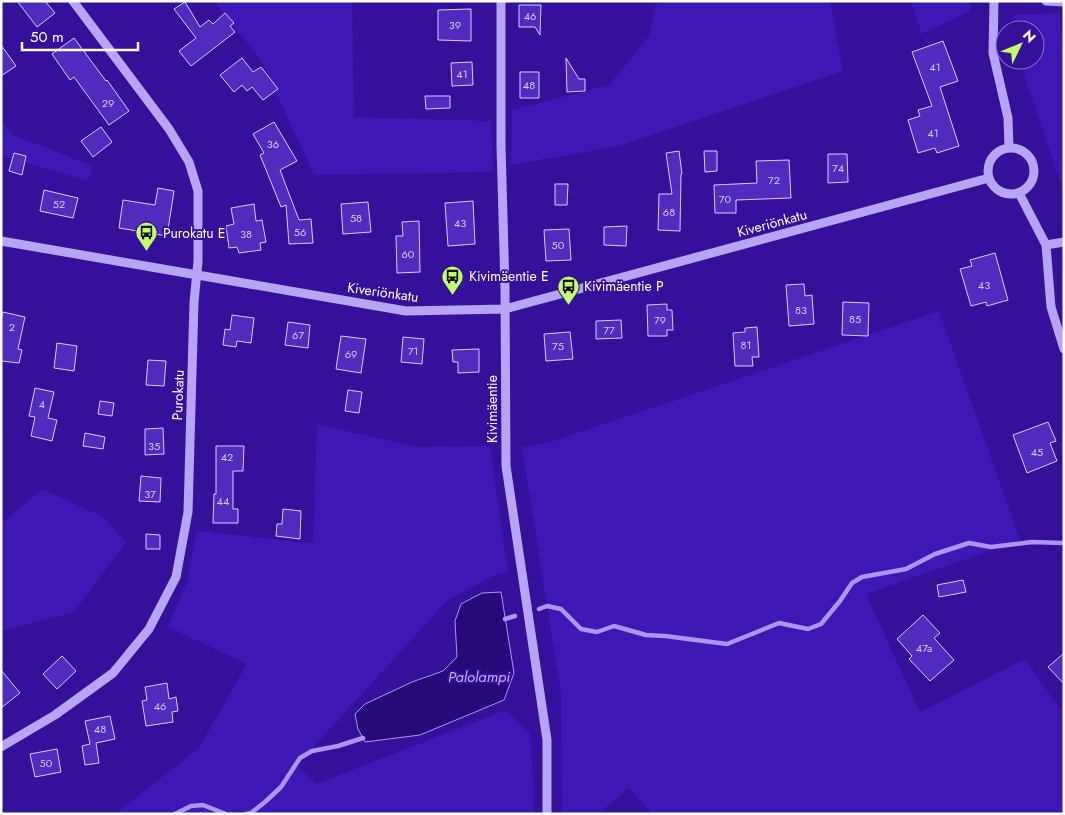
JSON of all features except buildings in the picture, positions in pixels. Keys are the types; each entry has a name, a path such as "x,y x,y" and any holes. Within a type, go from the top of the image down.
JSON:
{"street":[{"name":"Purokatu","path":"1,747 55,715 113,673 149,629 176,577 188,512 194,312 198,261 198,191 189,162 169,129 72,1"},
{"name":"Kivimäentie","path":"501,1 501,146 506,466 547,740 547,814"},
{"path":"994,1 993,53 1008,118 1009,148"},
{"path":"1046,1 1064,2"},
{"path":"1009,148 1016,149 1028,156 1034,170 1033,177 1026,189 1012,194 1004,193 992,185 988,171 989,164 996,153 1009,148"},
{"name":"Kiveriönkatu","path":"1,241 406,311 505,310 989,178"},
{"path":"1019,192 1046,245 1051,307 1064,348"},
{"path":"1046,245 1064,242"}],"shaded area":[{"path":"214,1 352,1 354,117 491,121 493,172 314,175 261,60"},
{"path":"657,1 830,1 843,71 619,146 511,165 512,110 609,85 649,36"},
{"path":"911,1 970,1 970,11 922,34"},
{"path":"1060,13 1064,62 1064,193 1022,70 1045,70 1045,20 1013,20 1013,15"},
{"path":"1,119 13,135 93,166 88,181 4,156 1,153"},
{"path":"939,311 1020,540 866,594 920,712 1025,659 1064,715 1064,814 652,814 629,788 598,814 562,814 561,694 522,447 548,443"},
{"path":"317,424 416,447 490,446 508,572 493,576 448,600 297,765 316,784 506,710 530,734 534,814 115,814 199,748 247,664 168,627 187,582 197,531 313,543"},
{"path":"42,489 103,517 126,542 74,612 1,631 1,524"}],"water":[{"name":"Palolampi","path":"501,592 514,673 504,700 420,735 365,742 358,729 355,714 365,704 412,682 443,671 457,657 455,621 461,604 482,593"}],"waterway":[{"path":"539,609 547,606 561,609 581,629 597,632 614,626 646,635 727,644 779,623 808,629 821,624 852,583 862,577 906,569 935,554 969,543 991,547 1032,542 1064,543"},
{"path":"505,619 515,616"},
{"path":"246,814 251,813 281,787 300,758 312,751 338,746 363,738"},
{"path":"175,814 191,806 203,805 226,814"}],"place":[{"name":"Purokatu E","path":"147,252"},
{"name":"Kivimäentie E","path":"453,295"},
{"name":"Kivimäentie P","path":"568,305"}]}
